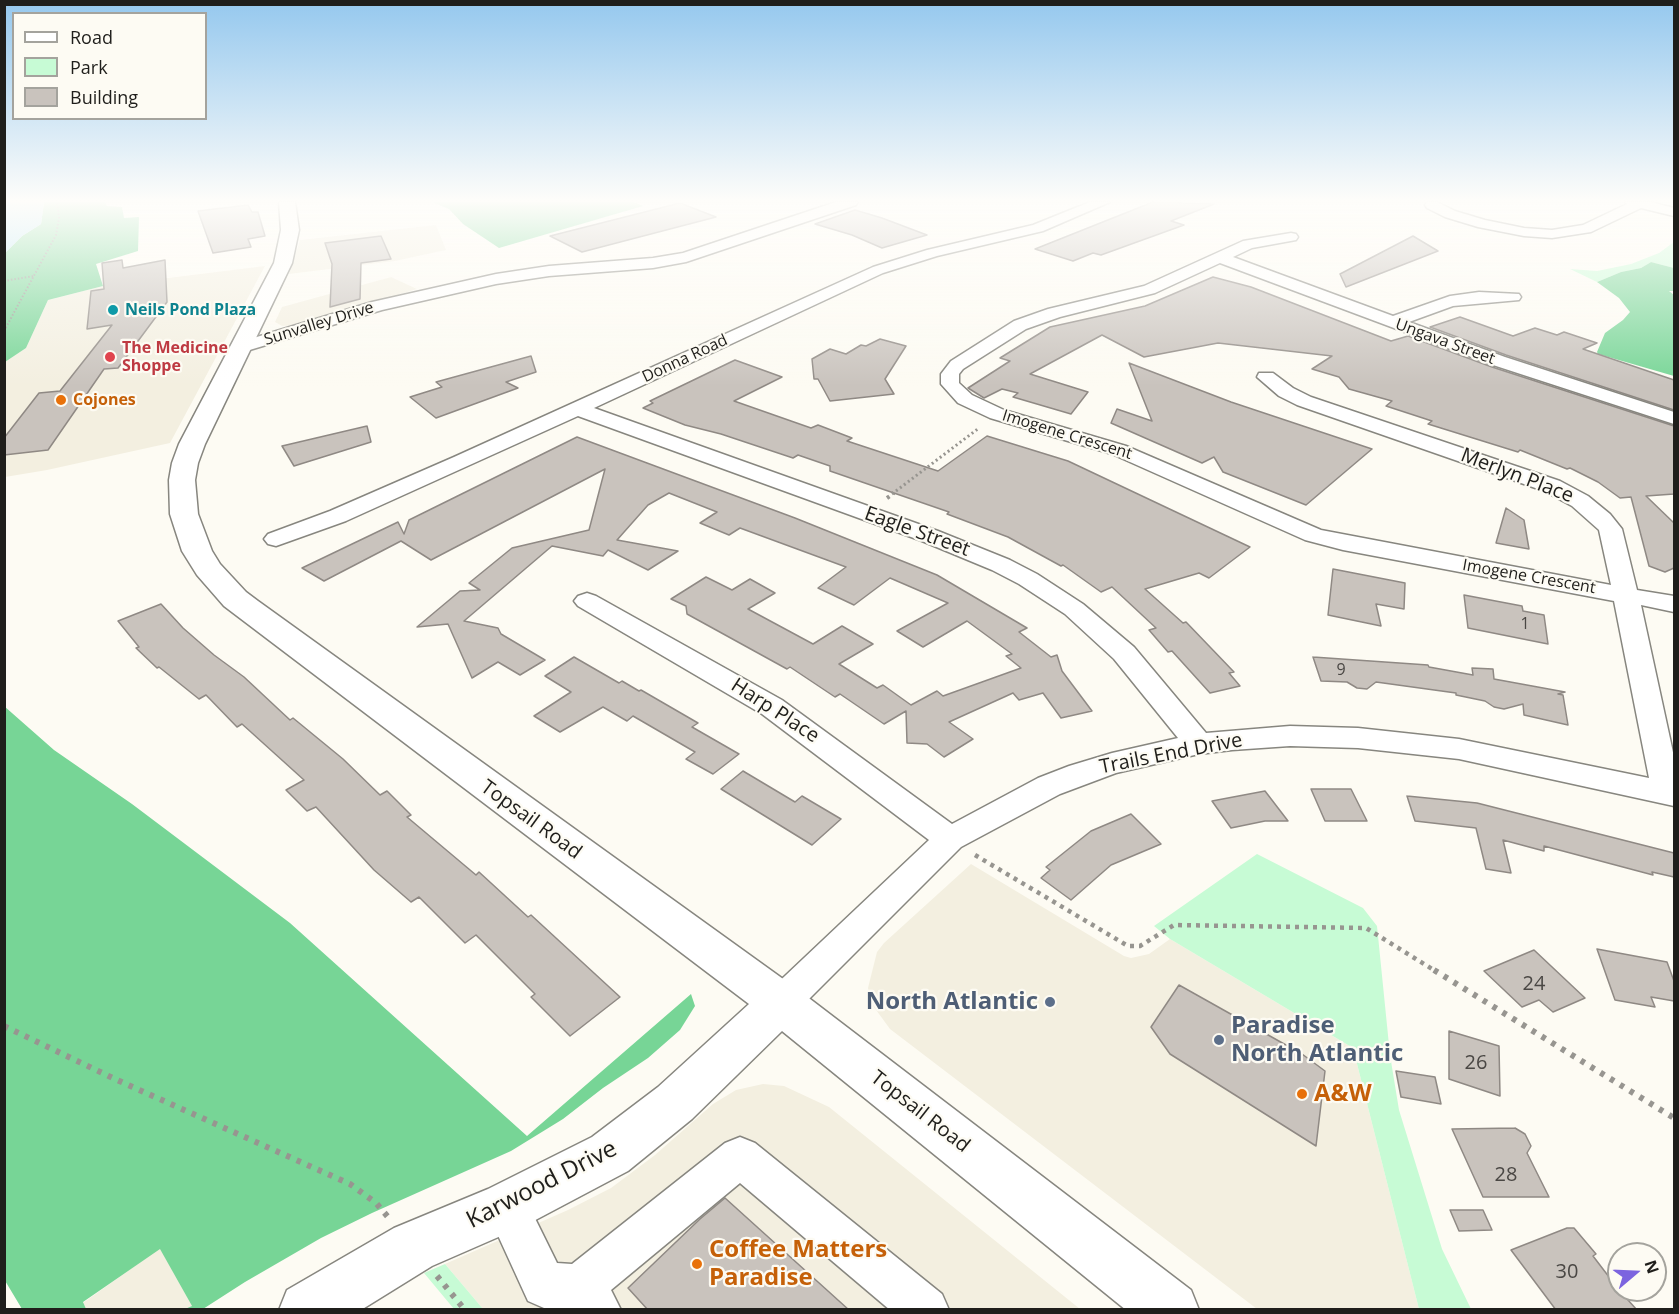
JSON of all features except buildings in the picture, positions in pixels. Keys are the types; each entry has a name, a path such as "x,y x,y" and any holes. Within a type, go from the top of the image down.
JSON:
{"main road":[{"name":"Topsail Road","path":"282,263 272,288 192,444 185,463 182,480 184,514 193,542 208,569 235,599 781,1003 1172,1310"},
{"name":"Karwood Drive","path":"307,1310 413,1247 507,1207 610,1154 642,1131 720,1063 781,1003"}],"street":[{"name":"Sunvalley Drive","path":"243,347 378,306 488,281 549,271 649,263"},
{"name":"Donna Road","path":"276,539 383,497 898,263"},
{"name":"Imogene Crescent","path":"1205,263 1149,290 1037,318 1020,325 963,360 950,374 950,384 965,399 996,414 1119,450 1291,527 1328,540 1674,604"},
{"name":"Ungava Street","path":"1235,263 1528,372 1674,418"},
{"path":"1392,322 1450,301 1479,297 1513,297"},
{"name":"Merlyn Place","path":"1266,377 1286,392 1304,401 1537,480 1580,501 1602,519 1610,529 1671,794"},
{"name":"Eagle Street","path":"578,409 868,513 1001,565 1067,603 1099,628 1125,653 1199,744"},
{"name":"Harp Place","path":"587,601 772,707 950,839"},
{"name":"Trails End Drive","path":"781,1003 950,839 1011,805 1080,773 1199,744 1290,736 1358,738 1412,743 1552,767 1671,794"},
{"path":"507,1207 544,1285 588,1298 740,1157 926,1310"}],"path":[{"path":"4,331 42,263"},
{"path":"4,281 35,276"},
{"path":"868,513 996,414"},
{"path":"950,839 1128,946 1140,946 1174,925 1366,928 1674,1118"},
{"path":"4,1026 117,1080 350,1184 376,1203 465,1310"}],"shaded area":[{"path":"292,263 376,263 289,274"},
{"path":"265,266 170,443 5,477 5,362 26,348 48,300 103,286"},
{"path":"391,277 417,289 300,325 282,326 275,322 282,307"},
{"path":"971,864 1124,956 1131,958 1149,954 1170,939 1353,1048 1419,1309 1257,1309 890,1029 871,1003 868,988 877,952"},
{"path":"763,1084 784,1086 829,1107 1080,1309 483,1309 445,1264 568,1210 611,1188 655,1155 713,1104 736,1090"},
{"path":"160,1248 192,1306 185,1310 86,1310 83,1303"}],"green space":[{"path":"5,263 98,263 96,264 103,286 48,300 26,348 5,362"},
{"path":"1649,263 1597,282 1570,269 1597,271 1631,264"},
{"path":"1649,263 1656,263 1674,268 1674,291 1669,291 1674,295 1674,376 1597,352 1605,333 1630,312 1619,298 1597,282 1621,272 1641,268"},
{"path":"1656,263 1674,263 1674,268"},
{"path":"4,706 54,750 132,804 290,923 527,1136 691,994 695,1006 680,1030 648,1058 603,1088 563,1119 511,1151 321,1238 203,1309 185,1309 192,1306 160,1249 83,1302 86,1309 22,1309 4,1279"},
{"path":"1257,854 1363,908 1377,926 1390,1055 1399,1110 1442,1249 1471,1309 1419,1309 1353,1048 1170,939 1154,926"},
{"path":"445,1264 483,1309 454,1309 424,1273"}],"place":[{"name":"Neils Pond Plaza","path":"113,310"},
{"name":"The Medicine Shoppe","path":"110,357"},
{"name":"Cojones","path":"61,400"},
{"name":"North Atlantic","path":"1050,1002"},
{"name":"Paradise North Atlantic","path":"1219,1040"},
{"name":"A&W","path":"1302,1094"},
{"name":"Coffee Matters Paradise","path":"697,1264"}]}
